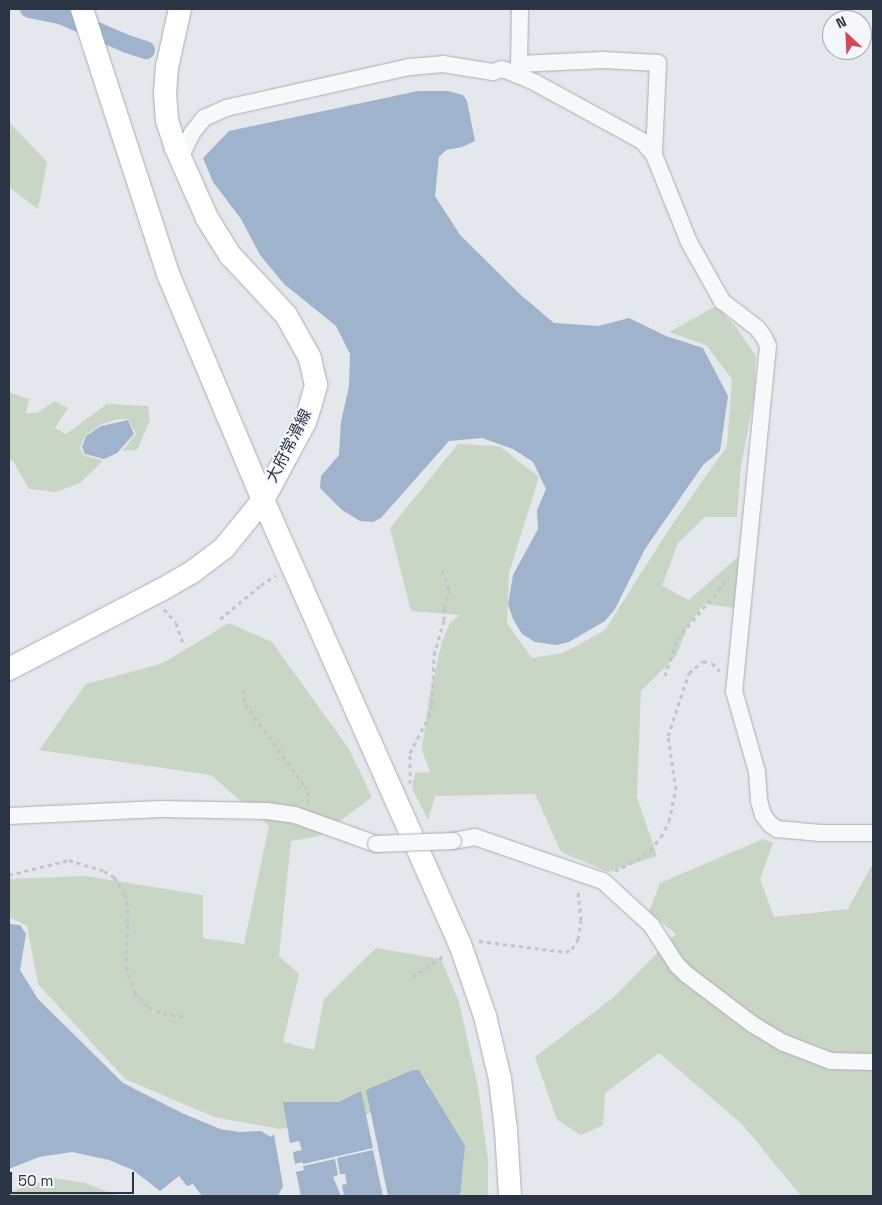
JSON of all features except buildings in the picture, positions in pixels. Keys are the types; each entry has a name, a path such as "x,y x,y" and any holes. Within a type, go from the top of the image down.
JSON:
{"street":[{"path":"82,9 168,274 263,500 460,944 485,1016 500,1080 506,1130 510,1196"},
{"name":"大府常滑線","path":"9,669 191,573 224,548 263,500 305,422 312,402 316,385 310,358 286,315 230,255 207,218 180,158 167,121 164,94 167,67 180,9"},
{"path":"518,69 520,9"},
{"path":"180,158 192,133 204,118 226,108 410,68 443,64 493,72 502,69 602,60 658,63 654,156"},
{"path":"518,69 536,83 642,141 654,156 689,242 722,302 757,328 764,337 768,346 734,691 757,772 759,801 763,815 770,824 777,829 789,831 873,833"},
{"path":"9,816 162,809 267,811 295,815 376,844 452,841 475,837 603,881 651,925 677,964 686,974 752,1024 784,1043 831,1061 873,1062"}],"path":[{"path":"410,753 432,704 434,655 444,620 444,608 449,589 442,570"},
{"path":"220,619 261,584 282,572"},
{"path":"665,676 677,639 731,574"},
{"path":"155,593 176,623 183,643"},
{"path":"603,881 650,850 661,837 670,821 676,789 668,736 689,673 704,661 712,663 719,669 721,676"},
{"path":"243,689 245,704 305,786 308,792 308,803"},
{"path":"9,875 69,860 104,871 114,877 125,894 128,909 126,966 134,992 149,1007 163,1013 184,1017"},
{"path":"413,977 460,944 476,941 566,952 572,948 578,939 581,920 576,872"}],"green space":[{"path":"9,122 47,162 38,209 9,187"},
{"path":"716,306 736,327 756,356 754,398 741,466 737,517 705,517 678,543 662,586 689,600 739,556 736,608 704,604 688,626 676,656 641,691 637,797 657,856 608,872 561,852 535,794 435,796 428,820 412,788 415,773 430,772 422,750 429,698 442,642 450,623 460,615 411,611 390,528 458,444 499,446 539,477 509,573 507,623 532,658 563,653 605,630 669,529 727,446 732,379 706,345 669,332"},
{"path":"9,392 29,399 26,413 37,413 55,401 68,408 55,428 66,434 107,404 148,406 150,420 137,450 122,451 136,434 128,419 118,419 100,425 85,436 80,448 85,456 102,460 101,463 80,483 56,492 29,489 13,461 9,460"},
{"path":"229,623 272,642 349,749 372,797 320,836 291,841 279,956 299,974 283,1042 314,1050 324,999 376,948 441,959 459,1002 478,1087 488,1160 488,1196 418,1196 446,1180 428,1080 366,1115 280,1129 214,1117 125,1079 38,984 27,926 9,917 9,879 85,876 203,895 203,938 244,944 269,826 211,775 39,750 86,684 163,663"},
{"path":"763,839 773,843 760,879 774,917 848,909 873,863 873,1196 801,1196 742,1124 659,1053 605,1093 603,1125 581,1135 557,1120 535,1057 614,997 676,934 649,912 660,883"},
{"path":"53,1178 85,1183 118,1196 9,1196 9,1192"}],"water":[{"path":"418,91 448,91 463,95 467,101 475,141 462,147 446,150 439,157 435,196 460,235 522,296 554,323 598,326 629,318 666,336 703,348 728,396 720,451 703,465 645,549 615,609 605,621 569,642 556,645 535,642 522,634 513,619 508,604 513,575 538,529 537,510 546,489 533,462 513,449 482,438 449,441 381,518 373,522 360,521 342,510 320,488 321,476 339,455 341,422 349,386 350,354 336,326 284,284 260,255 241,219 213,182 203,158 229,131"},
{"path":"128,420 134,434 117,453 104,459 85,454 82,447 86,436 101,426"},
{"path":"9,924 20,925 26,934 20,970 38,999 123,1083 182,1113 220,1129 239,1132 261,1131 271,1137 274,1134 283,1186 278,1196 202,1196 193,1184 187,1186 179,1176 160,1191 133,1170 109,1160 72,1152 39,1157 9,1169"},
{"path":"413,1070 419,1070 465,1146 460,1196 388,1196 366,1090"},
{"path":"361,1091 373,1148 303,1164 302,1162 295,1164 293,1152 302,1150 299,1141 290,1143 283,1102 339,1102"},
{"path":"373,1150 383,1196 344,1196 342,1185 347,1184 345,1174 340,1174 337,1158"},
{"path":"335,1159 338,1175 333,1177 341,1196 301,1196 296,1172 304,1170 303,1166"}],"waterway":[{"path":"29,9 60,15 127,44 146,50"}]}
